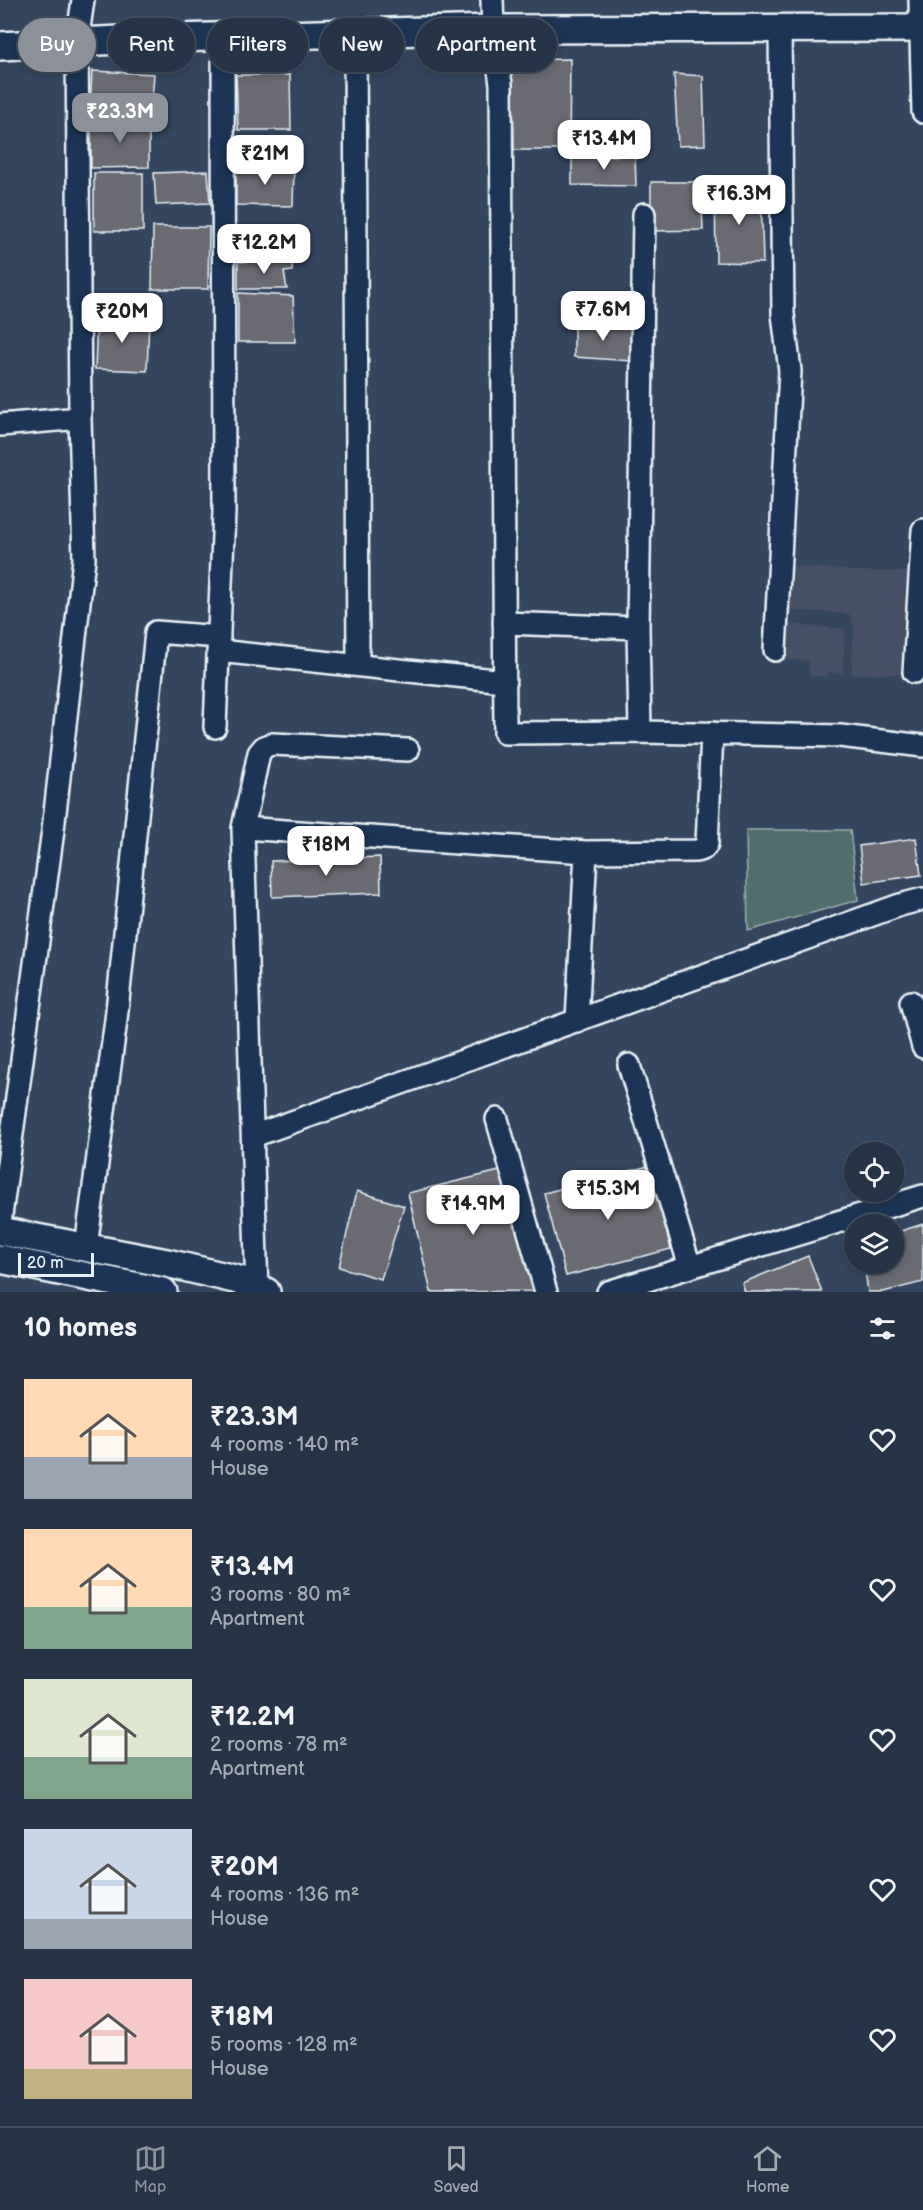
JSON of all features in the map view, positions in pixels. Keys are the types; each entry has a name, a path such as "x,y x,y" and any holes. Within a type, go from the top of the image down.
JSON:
{"street":[{"path":"80,18 83,0"},
{"path":"492,0 493,18"},
{"path":"920,0 923,112"},
{"path":"775,650 790,371 783,314 780,28"},
{"path":"557,29 921,28"},
{"path":"96,41 207,38"},
{"path":"0,46 18,45"},
{"path":"0,1223 53,830 84,560 80,418 77,72"},
{"path":"215,727 224,512 223,72"},
{"path":"355,72 358,665"},
{"path":"499,72 505,733 640,732 840,736 923,746"},
{"path":"640,732 638,628 644,214"},
{"path":"0,425 80,418"},
{"path":"914,672 923,531"},
{"path":"504,623 638,628"},
{"path":"86,1247 116,1020 156,632 218,644 358,665 504,681"},
{"path":"243,828 586,852 696,851 703,849 706,844 712,733"},
{"path":"260,1290 243,828 259,753 264,747 272,744 408,750"},
{"path":"577,1021 586,852"},
{"path":"253,1136 923,898"},
{"path":"911,1002 923,1047"},
{"path":"629,1065 690,1267"},
{"path":"497,1119 546,1292"},
{"path":"608,1292 923,1196"},
{"path":"0,1231 167,1263 247,1282 260,1290"},
{"path":"0,1259 163,1292"}],"shaded area":[{"path":"792,566 912,572 904,674 851,674 854,626 849,614 789,610"},
{"path":"787,624 845,629 843,673 829,672 826,677 810,676 808,661 785,660"}],"green space":[{"path":"746,830 850,830 858,900 748,931"}],"building":[{"path":"557,59 570,59 569,150 514,150 512,72 557,72"},
{"path":"92,72 154,74 151,114 90,111"},
{"path":"674,74 703,76 705,145 678,146"},
{"path":"236,75 290,75 291,130 238,130"},
{"path":"91,120 149,120 149,167 91,168"},
{"path":"572,156 635,156 636,186 572,185"},
{"path":"236,167 294,167 293,206 236,205"},
{"path":"208,171 210,203 156,205 154,173"},
{"path":"94,173 143,173 143,231 94,231"},
{"path":"651,182 701,182 703,230 651,231"},
{"path":"715,189 761,190 763,263 716,262"},
{"path":"153,227 209,227 208,289 152,289"},
{"path":"293,260 292,271 284,272 287,289 238,289 238,262"},
{"path":"238,293 293,296 295,342 238,342"},
{"path":"97,318 149,320 147,371 95,369"},
{"path":"574,323 631,326 632,361 574,357"},
{"path":"916,838 921,875 864,883 859,846"},
{"path":"380,857 381,893 272,897 271,861"},
{"path":"649,1166 671,1249 566,1276 544,1193"},
{"path":"508,1169 537,1291 431,1292 408,1193"},
{"path":"357,1191 404,1206 381,1279 339,1267"},
{"path":"923,1224 923,1282 883,1292 868,1292 866,1274 904,1274 904,1230"},
{"path":"808,1256 822,1292 745,1292 742,1283"}]}
